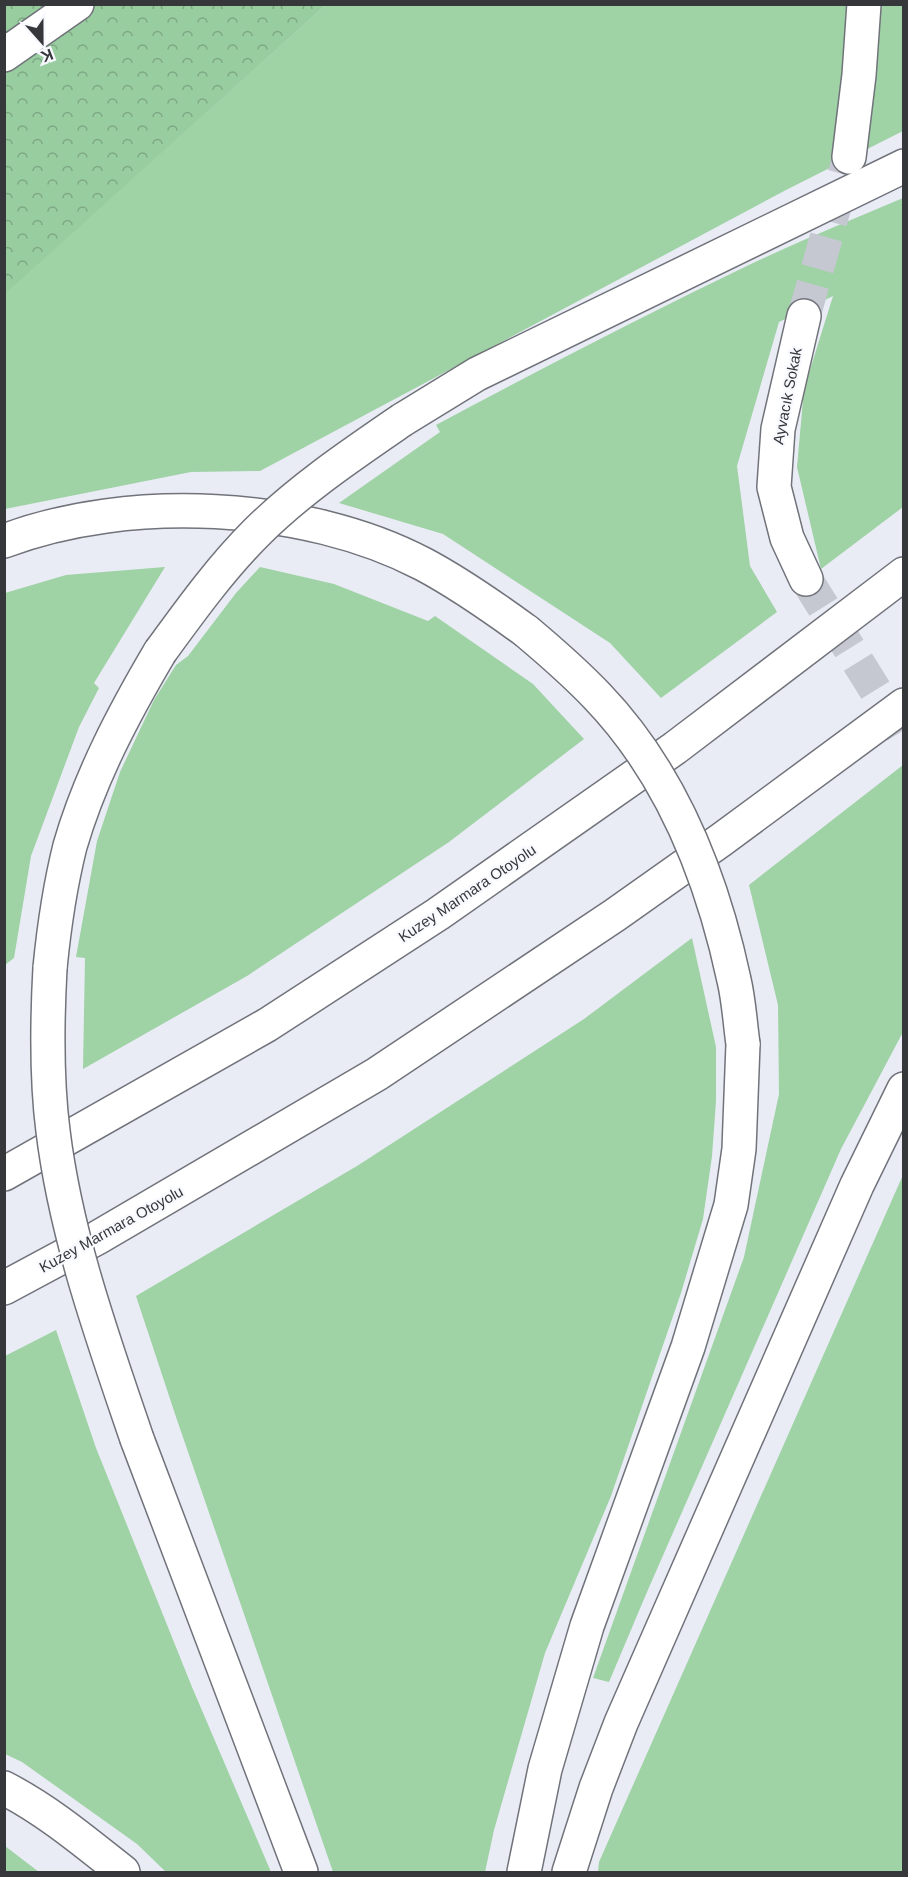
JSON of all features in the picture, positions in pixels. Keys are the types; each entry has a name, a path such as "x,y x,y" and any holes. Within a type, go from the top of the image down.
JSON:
{"main road":[{"path":"4,55 77,4"},
{"path":"849,157 859,75 864,4"},
{"path":"301,1872 137,1439 96,1317 62,1186 47,1078 50,968 56,912 71,846 93,783 124,713 160,652 221,571 257,532 345,459 402,420 477,374 903,166"},
{"name":"Ayvacık Sokak","path":"804,316 778,429 774,487 787,538 806,579"},
{"path":"4,541 26,533 90,518 156,511 217,512 268,517 316,526 371,542 422,564 479,598 526,631 558,658 598,698 634,742 668,797 702,866 719,916 735,982 743,1044 739,1149 731,1205 688,1347 586,1626 545,1769 524,1872"},
{"name":"Kuzey Marmara Otoyolu","path":"4,1174 267,1024 438,914 675,747 903,574"},
{"name":"Kuzey Marmara Otoyolu","path":"4,1288 97,1238 377,1074 615,915 721,840 903,705"},
{"path":"569,1872 596,1788 625,1713 857,1185 903,1089"},
{"path":"4,1788 19,1795 80,1838 123,1872"}],"green space":[{"path":"5,5 326,5 5,294"},
{"path":"326,5 903,5 903,131 786,190 260,471 191,472 5,509 4,294"},
{"path":"903,198 903,507 821,569 797,467 804,389 833,296 779,322 737,466 750,566 777,612 661,698 610,643 443,534 339,503 440,432 436,425 713,282"},
{"path":"165,567 94,683 99,688 79,727 31,856 14,958 5,965 5,593 66,575"},
{"path":"260,567 334,584 428,621 435,616 533,684 584,739 449,842 247,976 83,1069 85,958 76,957 97,841 120,772 154,700 176,665 188,656 236,593"},
{"path":"903,765 903,1032 841,1149 609,1682 593,1678 744,1257 779,1094 778,1005 749,885"},
{"path":"692,938 716,1047 716,1101 712,1156 703,1219 681,1293 611,1496 545,1653 494,1830 485,1872 333,1872 136,1296 357,1166 584,1019"},
{"path":"903,1175 903,1872 598,1872 599,1862"},
{"path":"56,1330 96,1448 192,1687 271,1872 166,1872 137,1844 22,1762 5,1754 5,1356"},
{"path":"5,1846 39,1872 5,1872"}],"tunnel":[{"path":"804,316 849,157"},
{"path":"806,579 904,736"}]}
